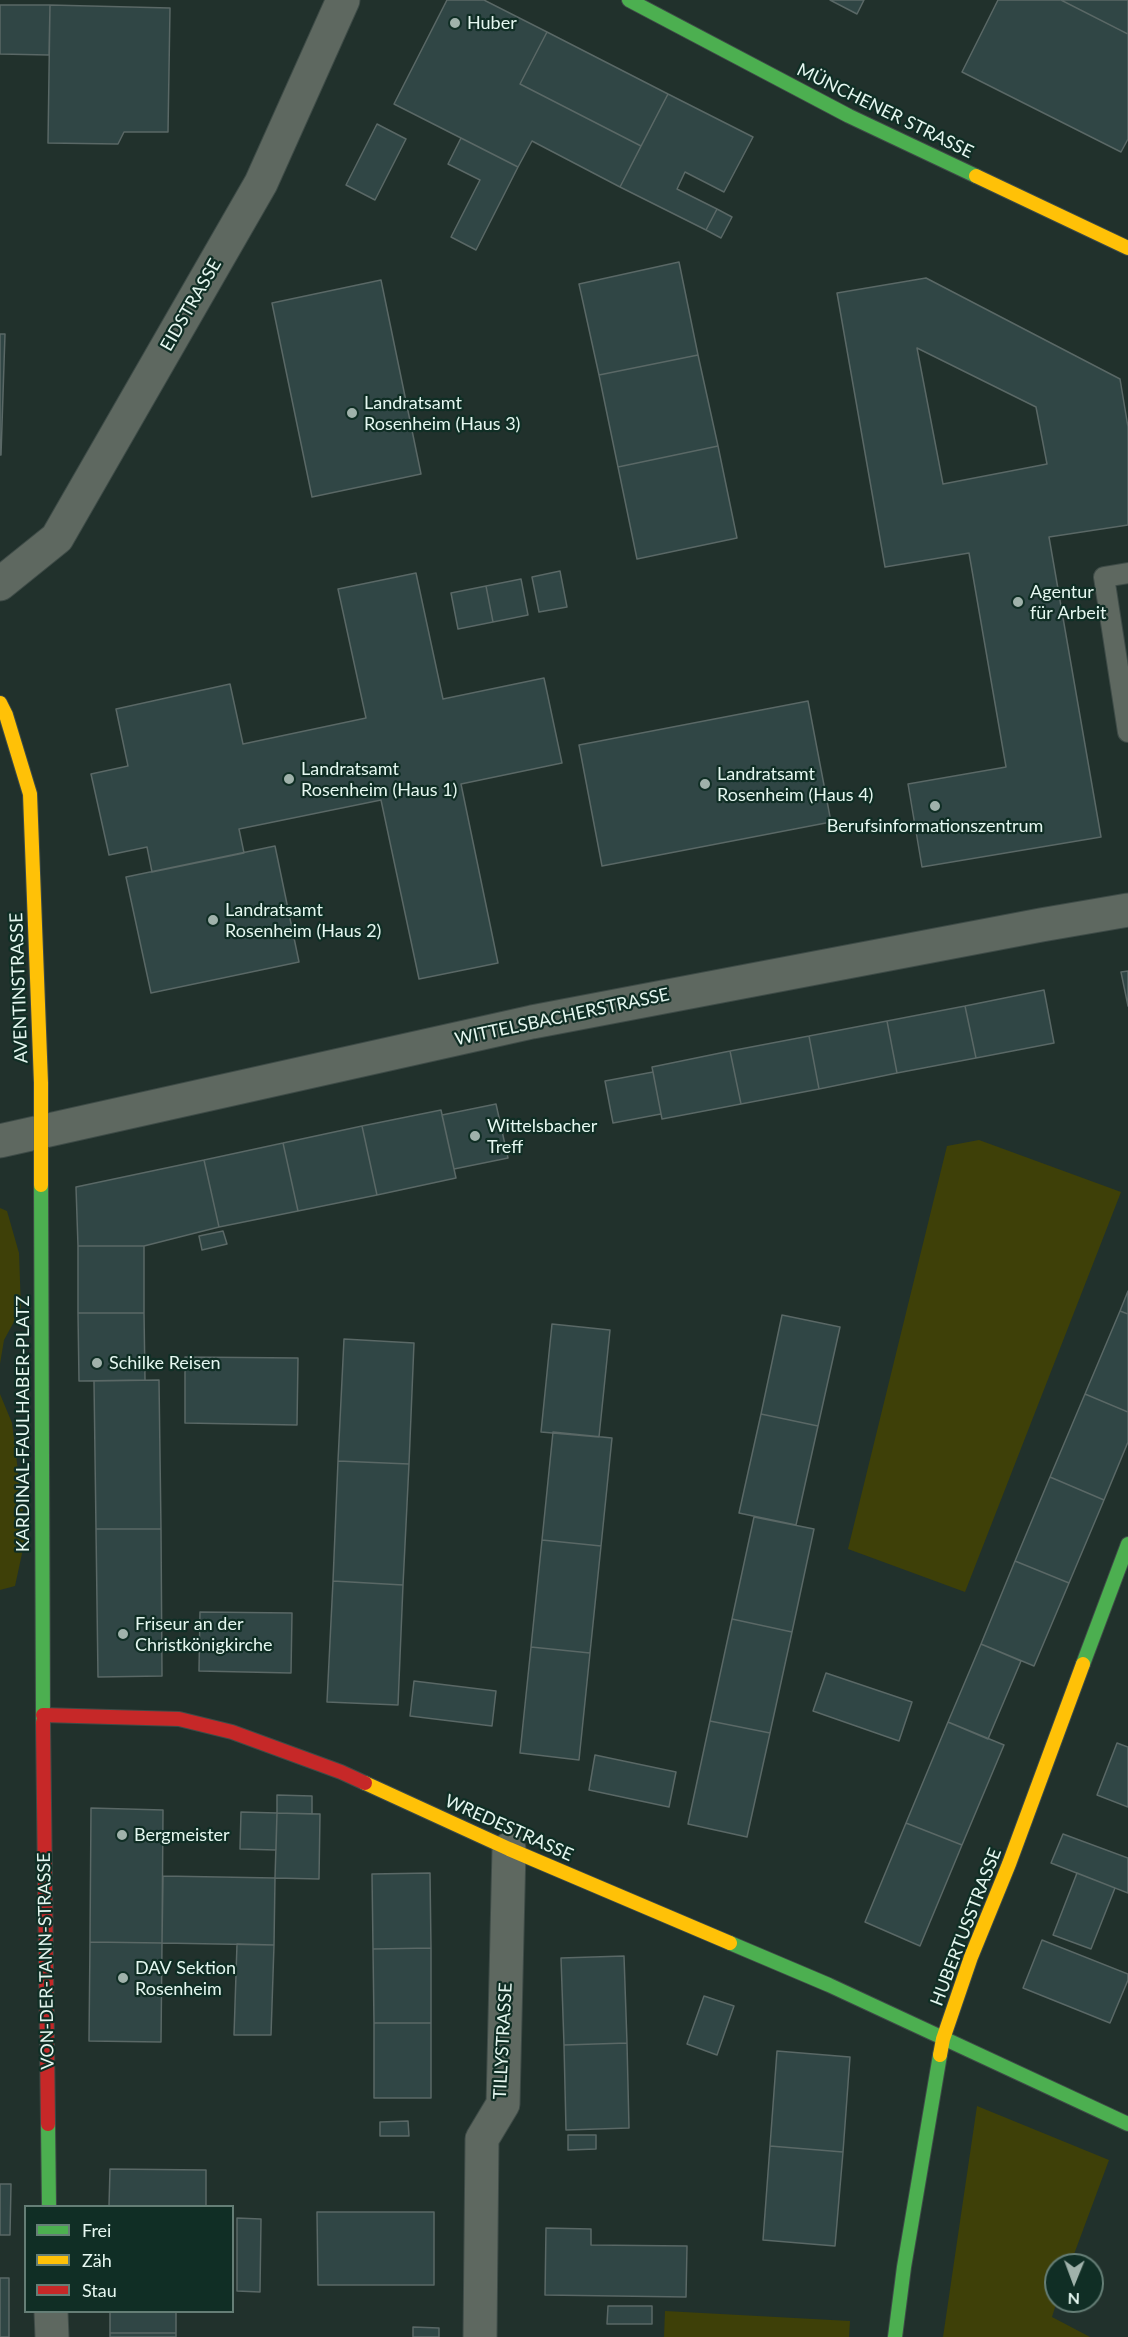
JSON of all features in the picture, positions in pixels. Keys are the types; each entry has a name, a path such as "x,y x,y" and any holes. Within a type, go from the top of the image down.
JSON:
{"street":[{"name":"EIDSTRASSE","path":"0,584 57,538 261,183 343,0"},
{"name":"MÜNCHENER STRASSE","path":"629,0 849,116 1128,248"},
{"name":"AVENTINSTRASSE","path":"0,703 6,715 30,794 41,1132"},
{"name":"WITTELSBACHERSTRASSE","path":"0,1141 532,1022 1041,924 1128,910"},
{"name":"KARDINAL-FAULHABER-PLATZ","path":"41,1132 41,1603 44,1715"},
{"name":"HUBERTUSSTRASSE","path":"895,2337 904,2267 943,2039 971,1958 1009,1864 1128,1544"},
{"name":"WREDESTRASSE","path":"44,1715 179,1719 232,1732 341,1772 509,1849 829,1985 1128,2124"},
{"name":"VON-DER-TANN-STRASSE","path":"44,1715 49,2205"},
{"name":"TILLYSTRASSE","path":"480,2337 482,2139 503,2103 509,1849"},
{"path":"51,2313 52,2337"}],"lane":[{"path":"1128,573 1104,576 1128,732"}],"shaded area":[{"path":"979,1140 1121,1192 965,1592 848,1549 947,1146"},
{"path":"0,1208 7,1211 19,1253 21,1309 4,1340 0,1364"},
{"path":"0,1394 12,1423 26,1535 15,1586 0,1590"},
{"path":"977,2106 1109,2160 1074,2253 1044,2253 1044,2313 1053,2313 1052,2317 1090,2337 943,2337"},
{"path":"665,2311 850,2321 849,2337 664,2337"}],"building":[{"path":"447,0 484,0 547,32 520,84 641,146 620,187 532,141 518,167 394,104"},
{"path":"830,0 864,0 857,14"},
{"path":"998,0 1061,0 1128,34 1128,139 1121,152 962,72"},
{"path":"1061,0 1128,0 1128,34"},
{"path":"0,5 50,5 49,55 0,54"},
{"path":"50,5 170,8 168,132 124,132 118,144 48,143"},
{"path":"547,32 668,94 641,146 520,84"},
{"path":"668,94 753,137 724,192 685,172 677,189 717,209 706,230 620,187"},
{"path":"377,124 406,139 375,200 346,185"},
{"path":"461,138 518,167 476,250 451,237 480,180 448,164"},
{"path":"717,209 732,217 721,238 706,230"},
{"path":"679,262 698,355 599,375 579,284"},
{"name":"Agentur für Arbeit","path":"926,278 1120,379 1128,427 1128,525 1049,537 1101,837 922,867 908,784 1006,767 969,553 885,567 837,293","holes":["917,348 1036,407 1047,464 943,484"]},
{"name":"Landratsamt Rosenheim (Haus 3)","path":"381,280 421,474 312,497 272,303"},
{"path":"0,334 5,334 1,455 0,455"},
{"path":"698,355 718,446 618,467 599,375"},
{"path":"718,446 737,538 637,559 618,467"},
{"path":"560,571 567,607 539,612 532,577"},
{"name":"Landratsamt Rosenheim (Haus 1)","path":"416,573 443,699 544,678 562,763 461,784 498,963 419,979 381,800 239,829 244,853 152,872 147,847 109,855 91,774 128,766 116,709 230,684 243,744 366,718 338,589"},
{"path":"521,579 528,615 493,622 486,586"},
{"path":"486,586 493,622 458,629 451,593"},
{"name":"Landratsamt Rosenheim (Haus 4)","path":"808,701 831,822 602,866 579,745"},
{"name":"Landratsamt Rosenheim (Haus 2)","path":"275,846 299,962 151,993 126,877"},
{"path":"1128,971 1128,1006 1121,972"},
{"path":"1044,990 1054,1043 976,1058 965,1006"},
{"path":"965,1006 976,1058 897,1073 887,1021"},
{"path":"887,1021 897,1073 819,1089 809,1036"},
{"path":"809,1036 819,1089 741,1104 730,1051"},
{"path":"730,1051 741,1104 662,1119 652,1067"},
{"path":"653,1072 661,1114 613,1123 605,1081"},
{"name":"Wittelsbacher Treff","path":"496,1104 508,1158 454,1169 442,1115"},
{"path":"441,1110 456,1178 377,1195 362,1126"},
{"path":"362,1126 377,1195 298,1211 283,1143"},
{"path":"283,1143 298,1211 219,1227 204,1160"},
{"path":"204,1160 219,1227 144,1246 78,1246 76,1187"},
{"path":"223,1231 227,1244 202,1250 199,1236"},
{"path":"78,1246 144,1246 144,1313 78,1313"},
{"path":"1128,1291 1128,1314 1120,1311"},
{"path":"1120,1311 1128,1314 1128,1412 1085,1394"},
{"path":"78,1313 144,1313 145,1380 79,1381"},
{"path":"782,1315 840,1327 818,1426 761,1414"},
{"path":"552,1324 610,1330 599,1437 541,1432"},
{"path":"344,1339 414,1343 409,1464 338,1461"},
{"path":"185,1357 298,1358 297,1425 185,1423"},
{"path":"159,1380 161,1529 96,1529 94,1381"},
{"path":"1085,1394 1128,1412 1128,1442 1104,1500 1050,1477"},
{"path":"761,1414 818,1426 796,1525 739,1513"},
{"path":"553,1432 612,1438 601,1546 542,1540"},
{"path":"338,1461 409,1464 403,1585 333,1581"},
{"path":"1050,1477 1104,1500 1069,1583 1015,1561"},
{"path":"754,1517 814,1529 792,1632 732,1619"},
{"path":"96,1529 161,1529 162,1676 98,1677"},
{"path":"542,1540 601,1546 590,1653 531,1647"},
{"path":"1015,1561 1069,1583 1034,1666 981,1644"},
{"path":"333,1581 403,1585 398,1705 327,1702"},
{"path":"200,1612 292,1613 291,1673 199,1671"},
{"path":"732,1619 792,1632 770,1733 710,1721"},
{"path":"981,1644 1021,1661 988,1739 948,1722"},
{"path":"531,1647 590,1653 579,1760 520,1753"},
{"path":"826,1673 912,1702 899,1741 813,1711"},
{"path":"414,1681 496,1691 492,1726 410,1716"},
{"path":"710,1721 770,1733 747,1837 688,1824"},
{"path":"948,1722 1004,1745 962,1845 906,1823"},
{"path":"1117,1743 1128,1747 1128,1807 1097,1795"},
{"path":"595,1755 676,1772 669,1807 589,1790"},
{"path":"277,1795 312,1796 312,1814 277,1813"},
{"path":"91,1808 163,1810 162,1943 90,1942"},
{"path":"241,1812 277,1813 276,1850 240,1849"},
{"path":"277,1813 320,1814 319,1879 275,1878"},
{"path":"906,1823 962,1845 920,1946 865,1922"},
{"path":"1063,1834 1128,1858 1128,1893 1051,1863"},
{"path":"430,1873 431,1948 373,1949 372,1874"},
{"path":"1077,1873 1115,1888 1091,1949 1053,1935"},
{"path":"163,1876 275,1878 274,1945 162,1943"},
{"path":"1042,1940 1128,1974 1128,1980 1110,2023 1023,1988"},
{"path":"90,1942 162,1943 161,2042 89,2041"},
{"path":"237,1944 274,1945 271,2035 234,2035"},
{"path":"431,1948 431,2023 374,2023 373,1949"},
{"path":"624,1956 627,2043 564,2045 561,1958"},
{"path":"704,1996 734,2006 717,2055 687,2044"},
{"path":"374,2023 431,2023 431,2098 374,2098"},
{"path":"627,2043 629,2128 566,2130 564,2045"},
{"path":"777,2051 850,2057 843,2152 770,2146"},
{"path":"408,2121 409,2136 380,2136 380,2122"},
{"path":"568,2135 596,2135 596,2149 568,2150"},
{"path":"770,2146 843,2152 835,2246 763,2240"},
{"path":"110,2169 206,2170 206,2205 109,2205"},
{"path":"0,2184 11,2184 10,2235 0,2235"},
{"path":"317,2212 434,2212 434,2285 318,2285"},
{"path":"237,2218 261,2219 260,2292 237,2291"},
{"path":"546,2228 591,2229 591,2245 687,2246 686,2297 545,2295"},
{"path":"0,2278 9,2278 9,2337 0,2337"},
{"path":"608,2306 652,2306 652,2324 607,2324"},
{"path":"110,2313 176,2313 176,2333 110,2333"},
{"path":"413,2327 439,2328 439,2337 413,2337"},
{"path":"110,2333 176,2333 176,2337 110,2337"}],"traffic: fast":[{"path":"629,0 849,116 976,176"},
{"path":"41,1185 43,1722"},
{"path":"1083,1664 1128,1544"},
{"path":"730,1943 829,1985 1128,2124"},
{"path":"895,2337 904,2267 940,2055"},
{"path":"48,2124 49,2205"}],"traffic: slow":[{"path":"976,176 1128,248"},
{"path":"0,703 6,715 30,794 41,1083 41,1185"},
{"path":"940,2055 943,2039 971,1957 1009,1864 1083,1664"},
{"path":"365,1783 509,1849 730,1943"}],"traffic: jam":[{"path":"43,1715 179,1719 232,1732 365,1783"},
{"path":"43,1722 48,2124"}],"place":[{"name":"Huber","path":"455,23"},
{"name":"Landratsamt Rosenheim (Haus 3)","path":"352,413"},
{"name":"Agentur für Arbeit","path":"1018,602"},
{"name":"Landratsamt Rosenheim (Haus 1)","path":"289,779"},
{"name":"Landratsamt Rosenheim (Haus 4)","path":"705,784"},
{"name":"Berufsinformationszentrum","path":"935,806"},
{"name":"Landratsamt Rosenheim (Haus 2)","path":"213,920"},
{"name":"Wittelsbacher Treff","path":"475,1136"},
{"name":"Schilke Reisen","path":"97,1363"},
{"name":"Friseur an der Christkönigkirche","path":"123,1634"},
{"name":"Bergmeister","path":"122,1835"},
{"name":"DAV Sektion Rosenheim","path":"123,1978"}]}
